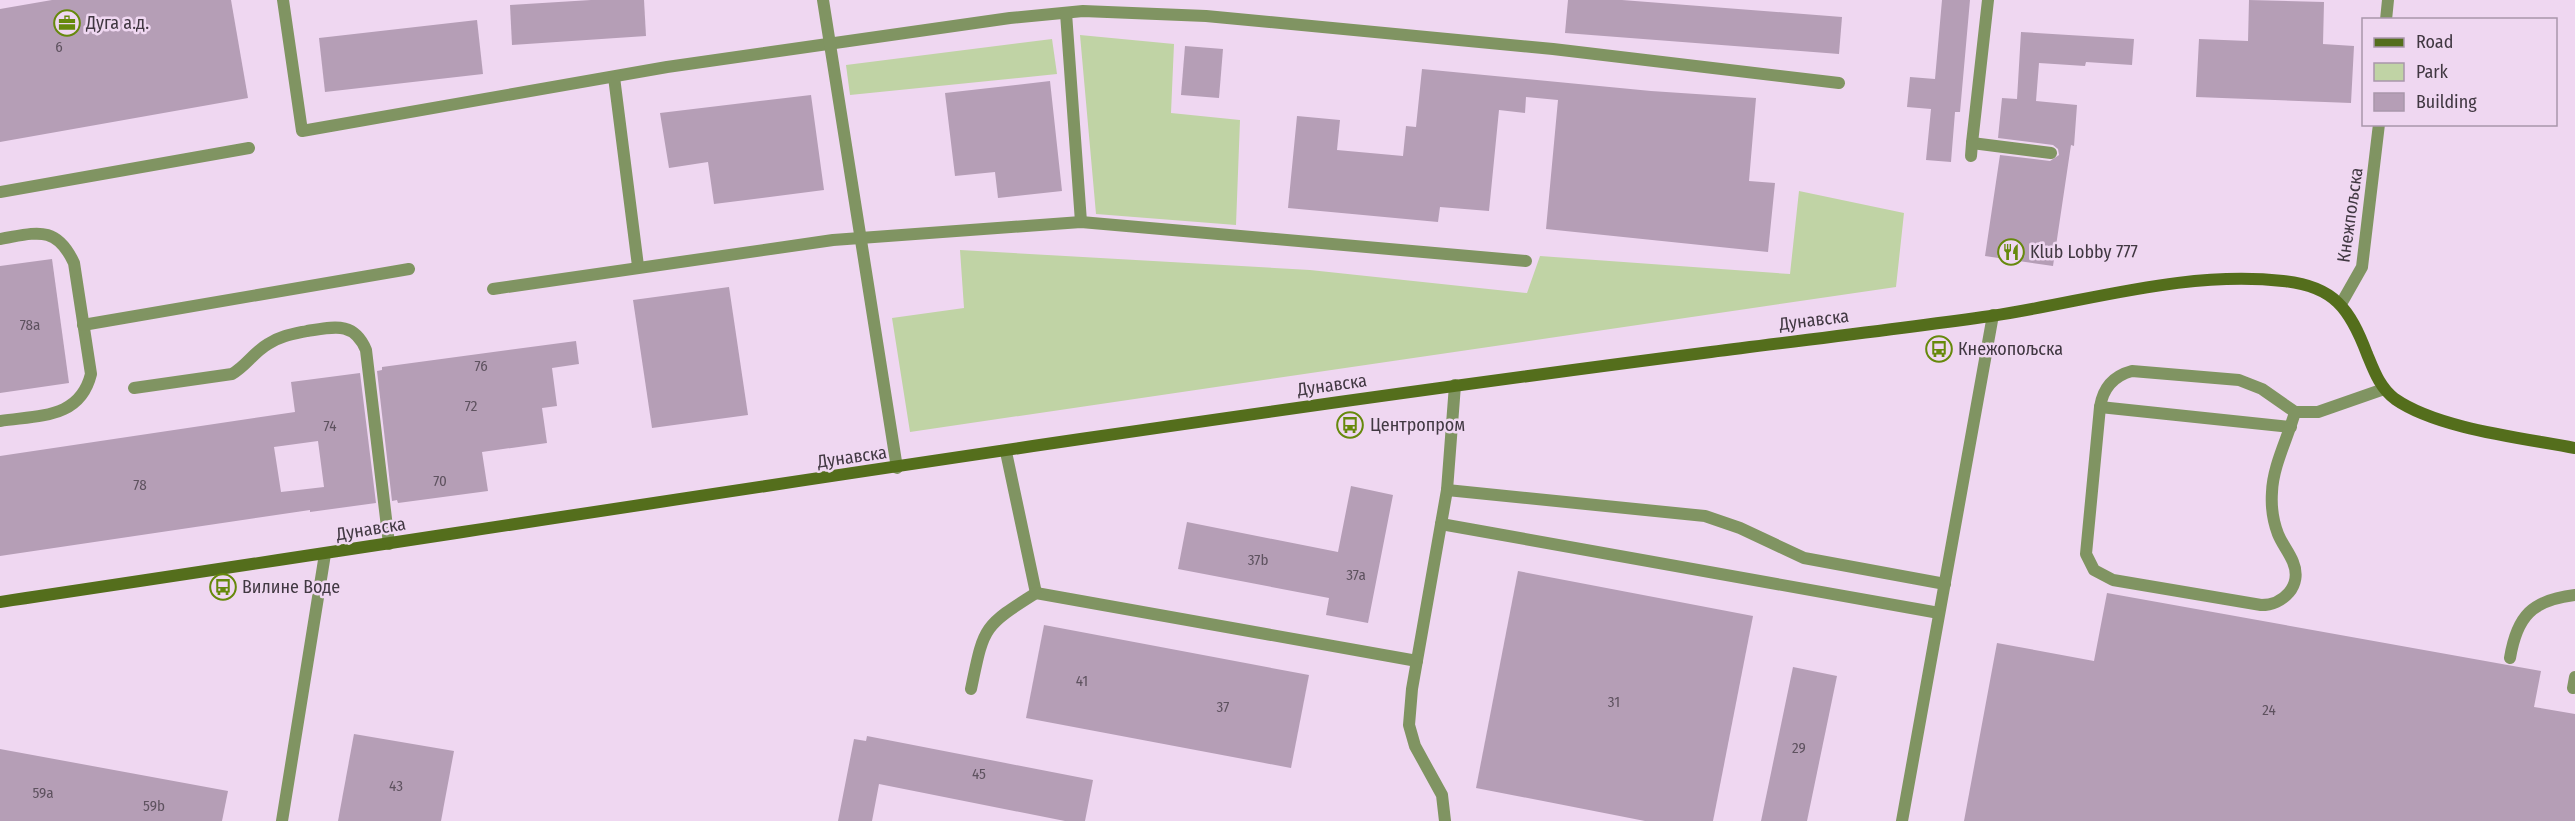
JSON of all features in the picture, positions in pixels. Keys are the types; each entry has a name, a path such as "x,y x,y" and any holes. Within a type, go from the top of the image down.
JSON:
{"main road":[{"name":"Дунавска","path":"0,602 1455,385 1993,315 2169,285 2255,280 2300,284 2326,293 2342,304"},
{"path":"2342,304 2350,316 2384,389 2406,405 2478,430 2575,448"}],"street":[{"path":"282,0 302,131 614,76 1010,18 1083,11 1218,17 1553,49 1839,84"},
{"path":"823,0 828,44 897,468"},
{"path":"1988,0 1972,150 2051,153"},
{"path":"2386,18 2388,0"},
{"path":"1066,13 1081,222"},
{"path":"614,76 638,266"},
{"name":"Кнежпољска","path":"2342,304 2362,267 2379,126"},
{"path":"0,192 249,148"},
{"path":"493,289 638,266 859,238 1081,222 1526,261"},
{"path":"0,239 39,232 56,236 66,246 74,263 91,374 88,387 80,400 64,411 0,421"},
{"path":"83,325 409,269"},
{"path":"1902,821 1993,315"},
{"path":"134,388 232,374 243,368 265,345 282,336 335,327 351,330 361,338 366,350 389,544"},
{"path":"2295,412 2273,479 2271,495 2275,525 2292,560 2296,577 2290,593 2284,599 2277,603 2261,605 2113,580 2094,570 2086,554 2100,407 2109,384 2115,378 2132,371 2239,380 2262,389 2295,412 2318,412 2384,389"},
{"path":"1444,821 1442,795 1415,746 1409,725 1417,661 1447,490 1455,385"},
{"path":"2100,407 2291,427"},
{"path":"1006,452 1036,593"},
{"path":"1447,490 1705,516 1740,528 1804,558 1945,584"},
{"path":"1441,524 1939,614"},
{"name":"Дунавска","path":"282,821 325,554"},
{"path":"971,689 981,640 988,628 1001,615 1036,593 1417,661"},
{"path":"2510,658 2514,632 2523,616 2551,601 2575,595"}],"green space":[{"path":"1080,35 1174,44 1171,113 1240,120 1236,225 1096,214"},
{"path":"1052,39 1057,74 850,95 846,65"},
{"path":"1799,191 1904,213 1896,287 910,432 892,318 964,308 960,250 1310,270 1527,293 1540,256 1790,274"}],"building":[{"path":"52,0 231,0 248,98 0,142 0,9"},
{"path":"591,0 644,0 646,36 512,45 510,5"},
{"path":"1568,0 1622,0 1842,17 1839,54 1565,33"},
{"path":"1942,0 1970,0 1960,112 1955,112 1951,162 1926,160 1931,109 1907,107 1910,77 1935,79"},
{"path":"2249,0 2324,2 2323,44 2354,46 2351,103 2196,97 2199,39 2248,41"},
{"path":"477,20 483,74 325,92 319,38"},
{"path":"2021,32 2134,39 2132,65 2086,62 2085,66 2039,63 2036,101 2077,105 2074,146 2071,145 2053,266 1985,256 2000,155 2050,161 2059,155 2058,149 2053,145 1998,138 2002,98 2017,99"},
{"path":"1185,46 1223,49 1219,98 1181,95"},
{"path":"1422,69 1651,91 1756,98 1749,181 1775,183 1768,252 1546,229 1558,100 1526,97 1525,113 1499,110 1489,211 1440,207 1438,222 1288,208 1297,116 1340,120 1337,150 1403,156 1406,126 1416,127"},
{"path":"1050,81 1062,191 998,198 995,172 955,176 945,93"},
{"path":"811,95 824,190 714,204 708,162 669,168 660,113"},
{"path":"52,259 69,383 0,393 0,266"},
{"path":"729,287 748,415 652,428 633,300"},
{"path":"576,341 579,364 552,368 557,406 542,408 547,443 482,452 488,491 398,503 397,500 392,501 377,371 382,370 382,367"},
{"path":"360,373 376,503 310,512 310,510 0,556 0,456 295,412 291,382","holes":["318,441 324,487 281,492 274,447"]},
{"path":"1351,486 1393,495 1368,623 1326,615 1329,598 1178,569 1187,522 1338,552"},
{"path":"1518,571 1753,616 1713,821 1645,821 1476,788"},
{"path":"2107,593 2541,671 2534,707 2575,714 2575,821 1964,821 1997,643 2094,661"},
{"path":"1044,625 1309,675 1291,768 1026,718"},
{"path":"1793,667 1837,676 1807,821 1761,821"},
{"path":"354,734 454,751 441,821 338,821"},
{"path":"867,736 1093,780 1085,821 1065,821 879,784 872,821 838,821 854,739 866,741"},
{"path":"0,749 228,791 222,821 0,821"}],"place":[{"name":"Дуга а.д.","path":"67,23"},
{"name":"Klub Lobby 777","path":"2011,252"},
{"name":"Кнежопољска","path":"1939,349"},
{"name":"Центропром","path":"1350,425"},
{"name":"Вилине Воде","path":"223,587"}]}
